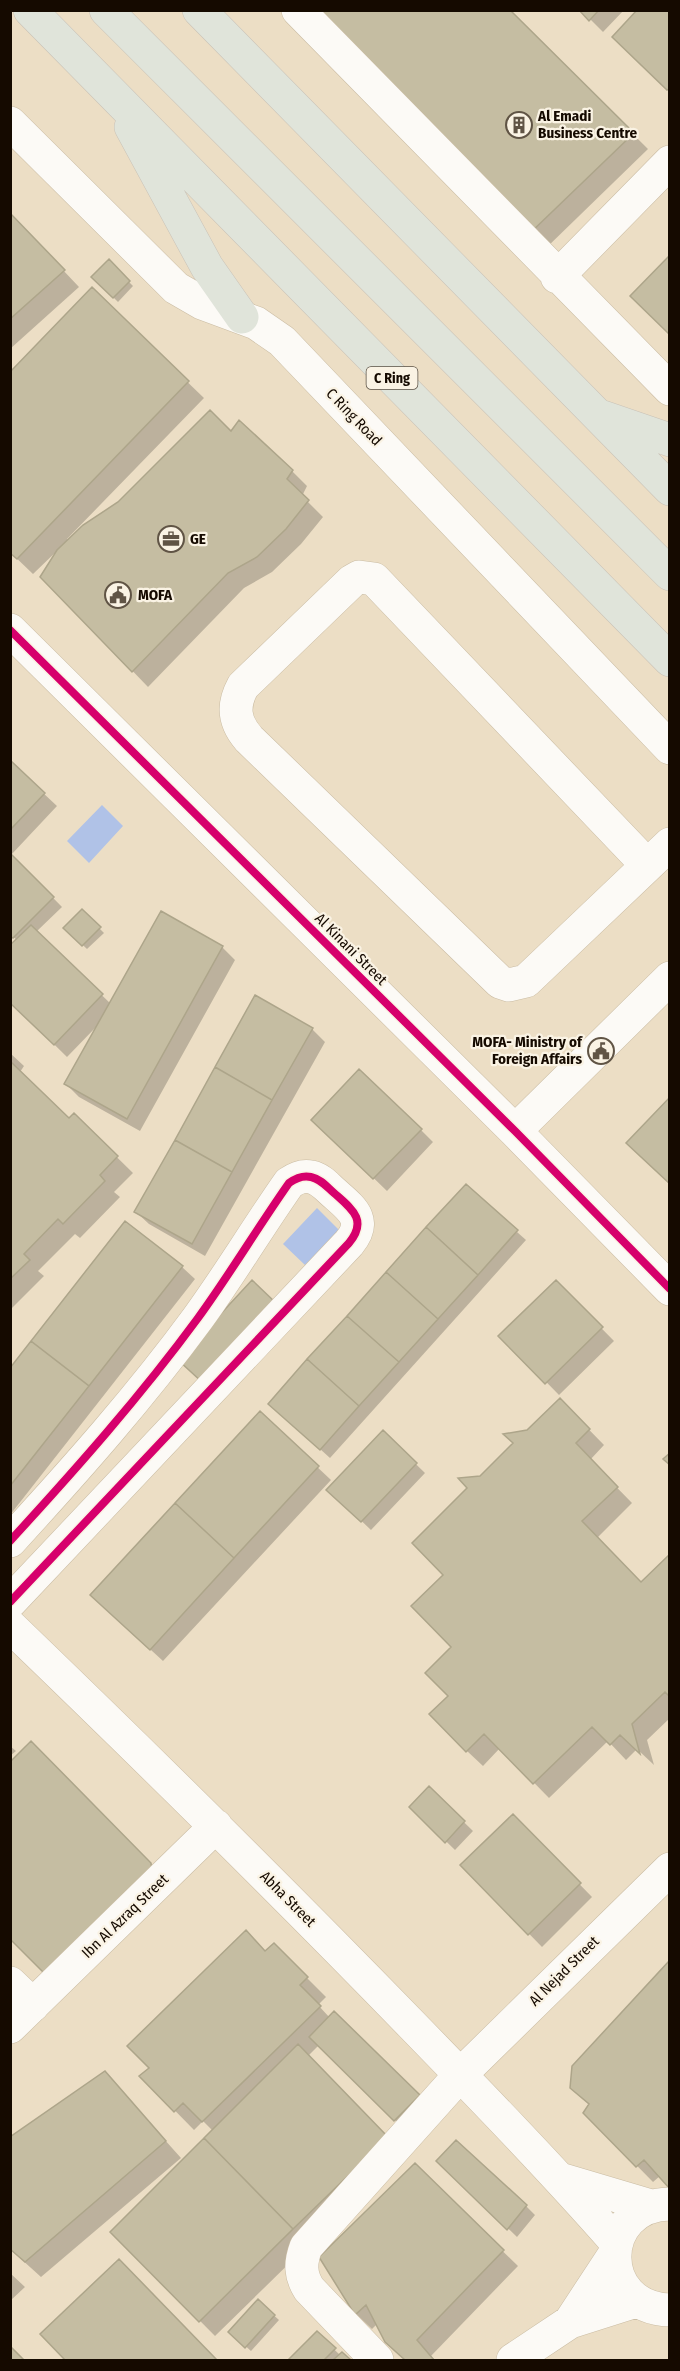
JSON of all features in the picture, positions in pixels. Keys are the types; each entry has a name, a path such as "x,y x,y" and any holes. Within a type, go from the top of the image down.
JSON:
{"highway":[{"path":"106,10 669,574"},
{"path":"199,10 669,489"},
{"name":"C Ring","path":"30,14 115,96 669,660"},
{"path":"115,96 207,267 242,317"},
{"path":"596,415 669,440"}],"street":[{"path":"298,10 669,389"},
{"name":"C Ring Road","path":"10,123 176,288 202,303 242,317 270,331 282,341 669,748"},
{"path":"557,277 669,162"},
{"path":"359,577 374,579 658,854 526,981 509,985 500,982 242,732 235,714 238,695 243,686 352,581 359,577"},
{"name":"Al Kinani Street","path":"13,636 516,1131 669,1289"},
{"path":"516,1131 669,978"},
{"path":"10,1541 104,1437 199,1317 289,1183 304,1176 320,1181 353,1210 358,1228 355,1236 10,1602"},
{"path":"57,1489 90,1518"},
{"name":"Abha Street","path":"10,1626 216,1826 460,2075 560,2179 615,2249"},
{"name":"Ibn Al Azraq Street","path":"18,2005 216,1826"},
{"name":"Al Nejad Street","path":"377,2361 303,2280 302,2258 306,2247 460,2075 669,1869"},
{"name":"Abha Street","path":"560,2179 660,2205"},
{"path":"570,2322 615,2249 623,2227 636,2214 660,2205"},
{"path":"615,2249 616,2272 624,2288 636,2301 655,2310 669,2310"},
{"path":"513,2361 570,2322 636,2301"}],"water":[{"path":"102,805 123,826 89,863 67,841"},
{"path":"317,1208 339,1230 305,1265 283,1244"}],"building":[{"name":"Al Emadi Business Centre","path":"304,10 510,10 634,133 527,236"},
{"path":"579,10 599,10 589,21"},
{"path":"637,10 670,10 670,88 667,90 612,37"},
{"path":"10,213 65,270 10,319"},
{"path":"670,255 670,335 630,296"},
{"path":"109,259 130,281 113,298 91,277"},
{"path":"92,287 189,381 17,559 10,553 10,372"},
{"name":"GE","path":"210,410 231,431 239,420 293,470 287,479 309,500 286,529 257,557 228,573 132,672 40,577 57,550 83,525 118,502"},
{"path":"10,760 45,793 10,830"},
{"path":"10,853 54,897 13,938 10,936"},
{"path":"82,909 101,927 82,946 63,928"},
{"path":"161,911 223,946 127,1119 64,1084"},
{"path":"31,925 103,994 54,1045 10,1003 10,945"},
{"path":"255,995 313,1028 272,1100 215,1067"},
{"path":"10,1061 69,1118 74,1113 118,1156 100,1175 105,1181 63,1224 58,1219 24,1254 30,1260 10,1279"},
{"path":"215,1067 272,1100 232,1172 175,1140"},
{"path":"359,1069 422,1129 373,1179 311,1120"},
{"path":"670,1097 670,1184 626,1143"},
{"path":"175,1140 232,1172 192,1244 134,1212"},
{"path":"466,1184 518,1230 478,1275 426,1227"},
{"path":"125,1221 183,1266 89,1386 31,1341"},
{"path":"426,1227 478,1275 438,1319 386,1272"},
{"path":"386,1272 438,1319 399,1362 347,1316"},
{"path":"252,1280 276,1303 203,1383 178,1360"},
{"path":"556,1280 603,1327 545,1384 498,1336"},
{"path":"347,1316 399,1362 359,1406 307,1359"},
{"path":"31,1341 89,1386 10,1486 10,1368"},
{"path":"307,1359 359,1406 320,1450 268,1404"},
{"path":"560,1398 590,1429 576,1443 618,1487 582,1521 641,1582 670,1554 670,1697 665,1692 632,1724 640,1754 620,1735 610,1745 592,1727 533,1784 484,1734 466,1752 429,1714 448,1696 425,1673 451,1647 411,1606 443,1575 412,1543 467,1488 458,1478 480,1476 513,1443 503,1434 527,1430"},
{"path":"260,1411 319,1466 234,1558 175,1503"},
{"path":"383,1430 417,1463 361,1522 326,1490"},
{"path":"670,1453 670,1465 663,1459"},
{"path":"175,1503 234,1558 150,1650 90,1595"},
{"path":"31,1741 151,1863 153,1879 51,1980 10,1939 10,1762"},
{"path":"429,1786 465,1821 445,1843 409,1807"},
{"path":"513,1814 581,1883 528,1935 460,1865"},
{"path":"246,1930 265,1951 274,1943 308,1977 300,1985 321,2006 202,2122 183,2103 174,2112 139,2076 149,2068 127,2046"},
{"path":"670,1960 670,2189 644,2160 636,2167 583,2113 589,2104 570,2088 572,2066"},
{"path":"334,2011 420,2095 394,2121 309,2037"},
{"path":"298,2044 388,2137 293,2229 204,2138"},
{"path":"105,2071 166,2141 25,2262 10,2249 10,2137"},
{"path":"204,2138 293,2229 199,2322 110,2232"},
{"path":"456,2140 527,2205 507,2230 436,2161"},
{"path":"415,2163 504,2250 417,2340 434,2360 405,2360 385,2342 366,2305 355,2315 319,2257"},
{"path":"119,2259 217,2360 65,2360 40,2334"},
{"path":"258,2299 275,2315 245,2348 228,2332"},
{"path":"317,2331 336,2348 324,2360 288,2360"},
{"path":"10,2346 24,2360 10,2360"},
{"path":"342,2352 351,2360 333,2360"}],"cycle path":[{"path":"10,630 515,1131 670,1289"},
{"path":"10,1541 107,1432 176,1347 210,1301 289,1183 302,1177 315,1178 347,1204 357,1221 355,1235 349,1243 10,1602"}],"place":[{"name":"Al Emadi Business Centre","path":"519,125"},
{"name":"GE","path":"171,539"},
{"name":"MOFA","path":"118,595"},
{"name":"MOFA- Ministry of Foreign Affairs","path":"601,1051"}]}
